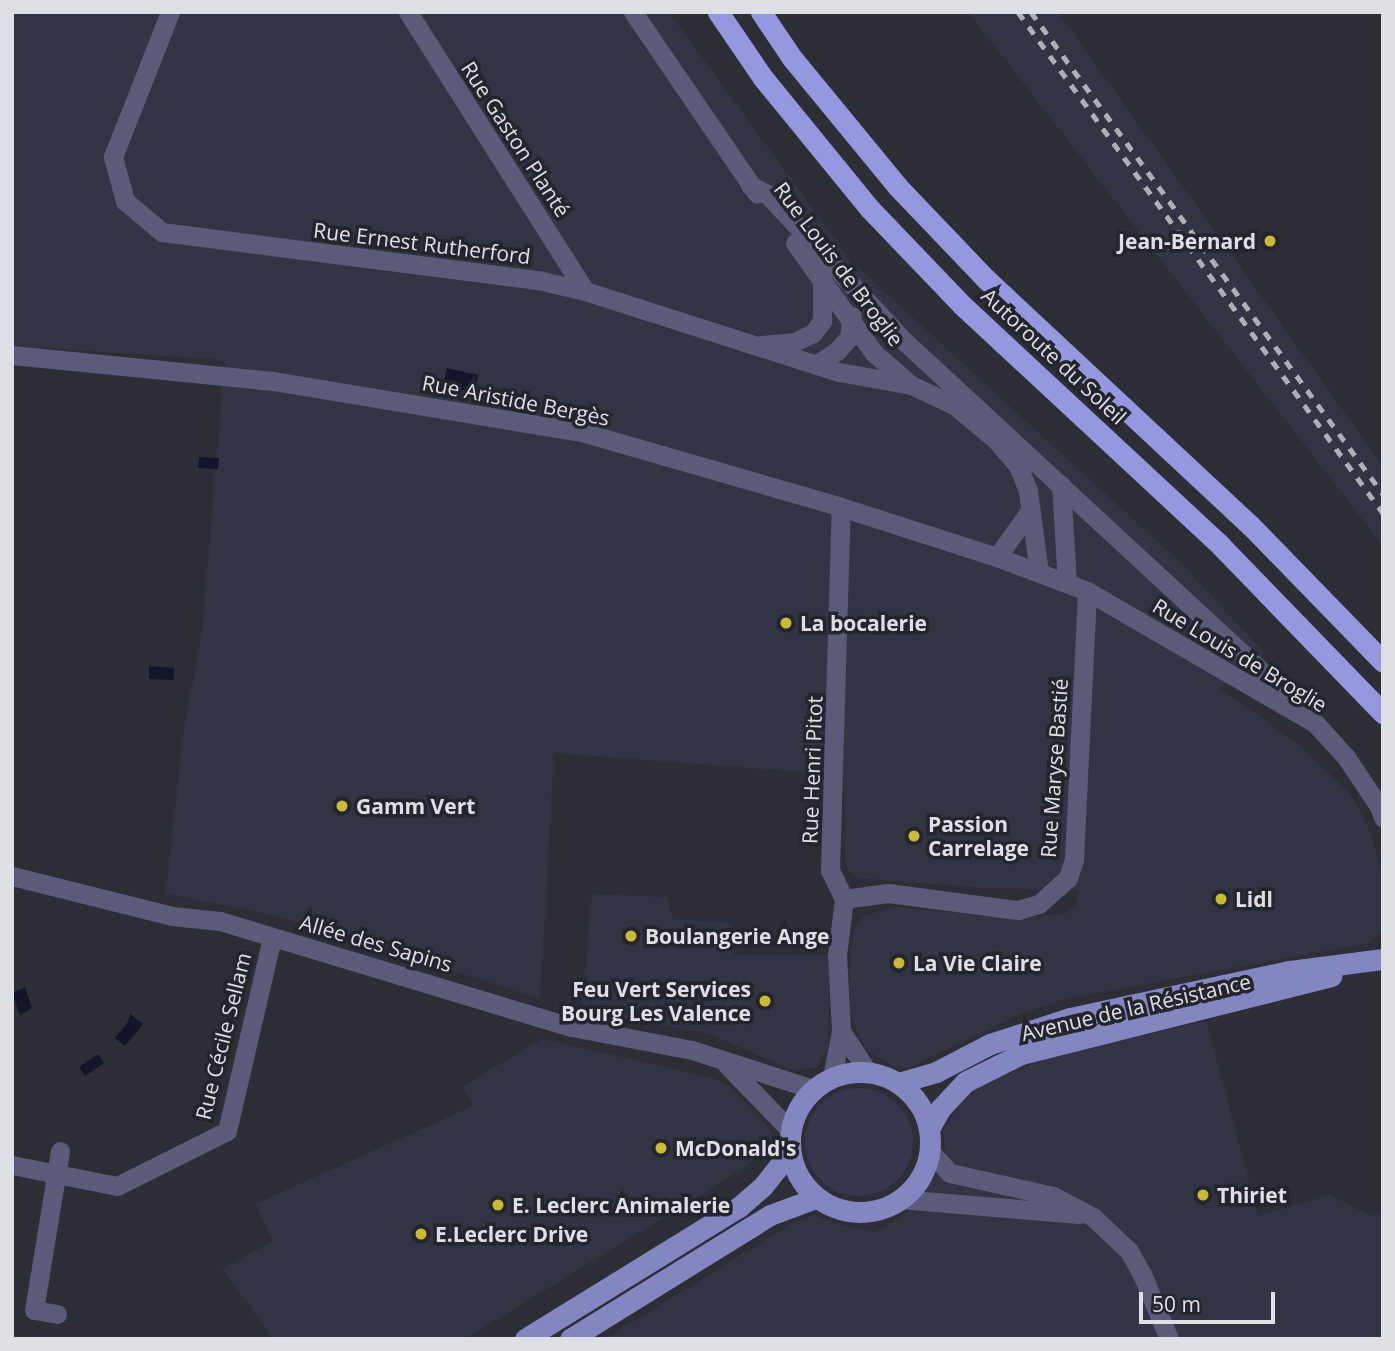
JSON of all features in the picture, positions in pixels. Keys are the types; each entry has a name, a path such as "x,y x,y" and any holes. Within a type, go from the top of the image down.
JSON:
{"highway":[{"name":"Autoroute du Soleil","path":"718,12 763,78 870,209 962,304 1221,546 1383,713"},
{"name":"Autoroute du Soleil","path":"761,12 792,58 915,205 986,279 1250,524 1383,662"}],"main road":[{"name":"Avenue de la Résistance","path":"898,1083 936,1072 990,1044 1070,1018 1290,971 1383,960"},
{"name":"Avenue de la Résistance","path":"929,1140 940,1109 965,1082 1021,1054 1291,988 1383,960"},
{"path":"525,1339 739,1207 763,1186 790,1141 794,1115 813,1089 832,1077 869,1072 898,1083 918,1102 929,1140 920,1178 900,1199 877,1210 852,1212 829,1205 804,1185 790,1141"},
{"path":"570,1339 770,1215 817,1198"}],"street":[{"name":"Rue Ernest Rutherford","path":"170,12 113,157 125,201 162,232 538,280 585,291 816,365 911,385"},
{"name":"Rue Gaston Planté","path":"408,12 585,291"},
{"name":"Rue Louis de Broglie","path":"633,12 750,185 822,278 874,353 911,385 954,405 995,439 1018,465 1028,491 1039,572"},
{"path":"750,185 766,194 903,340 1316,724"},
{"path":"813,333 822,321 822,278"},
{"path":"816,365 836,351 849,337 853,326 849,284"},
{"path":"749,345 794,342 813,333 853,326 869,326 903,340"},
{"name":"Rue Aristide Bergès","path":"12,355 272,381 582,432 997,557"},
{"path":"1061,485 1067,583"},
{"name":"Rue Henri Pitot","path":"841,508 834,822 830,870 844,899"},
{"path":"997,557 1029,512"},
{"name":"Rue Louis de Broglie","path":"997,557 1087,591 1316,724 1346,757 1380,808 1383,818"},
{"name":"Rue Maryse Bastié","path":"844,899 888,893 1018,910 1039,904 1069,878 1074,859 1087,591"},
{"name":"Allée des Sapins","path":"12,876 172,916 220,921 442,985 567,1026 692,1050 725,1063 813,1089"},
{"path":"832,1077 841,1031 837,955 844,899"},
{"name":"Rue Cécile Sellam","path":"12,1165 117,1186 227,1131 272,937"},
{"path":"841,1031 869,1072"},
{"name":"Allée des Sapins","path":"725,1063 790,1141"},
{"path":"929,1140 950,1173 1053,1196 1093,1217 1129,1251 1142,1274 1169,1339"},
{"path":"57,1314 34,1310 60,1151"},
{"path":"900,1199 1058,1210 1093,1217"}],"shaded area":[{"path":"12,12 669,12 851,261 1180,562 1266,654 1220,688 1295,742 1348,791 1367,823 1383,875 1381,933 1369,943 1064,999 1016,1016 911,1067 894,1067 868,1051 858,1036 850,1013 850,954 855,928 864,916 895,907 1011,918 1065,914 1077,903 1079,890 984,888 859,878 850,873 845,863 844,775 554,753 540,999 319,928 250,910 166,894 184,729 202,635 225,360 12,346"},
{"path":"968,12 1058,12 1383,466 1383,546"},
{"path":"447,368 478,375 475,393 443,385"},
{"path":"199,457 219,458 218,469 198,468"},
{"path":"149,666 174,668 174,680 149,679"},
{"path":"592,894 667,897 673,919 732,923 734,955 829,955 828,1050 816,1068 792,1070 707,1033 582,1012"},
{"path":"25,987 32,1008 20,1015 12,993"},
{"path":"130,1014 143,1024 125,1046 115,1038 128,1022"},
{"path":"1206,1021 1258,1216 1330,1195 1371,1216 1383,1212 1383,1339 605,1339 793,1223 815,1215 837,1224 875,1232 901,1217 920,1198 947,1158 943,1131 960,1104 984,1083 1060,1054"},
{"path":"542,1039 713,1078 731,1088 768,1127 773,1138 767,1149 743,1169 465,1339 274,1339 222,1269 273,1241 255,1204 473,1106 463,1086"},
{"path":"98,1054 104,1063 85,1076 79,1067"},
{"path":"859,1088 880,1092 897,1104 909,1121 913,1142 909,1163 897,1180 880,1192 859,1196 838,1192 821,1180 809,1163 805,1142 809,1121 821,1104 838,1092"}],"railway":[{"path":"1018,12 1383,513"},
{"path":"1031,12 1383,494"}],"place":[{"name":"Jean-Bernard","path":"1270,241"},
{"name":"La bocalerie","path":"786,623"},
{"name":"Gamm Vert","path":"342,806"},
{"name":"Passion Carrelage","path":"914,836"},
{"name":"Lidl","path":"1221,899"},
{"name":"Boulangerie Ange","path":"631,936"},
{"name":"La Vie Claire","path":"899,963"},
{"name":"Feu Vert Services Bourg Les Valence","path":"765,1001"},
{"name":"McDonald's","path":"661,1148"},
{"name":"Thiriet","path":"1203,1195"},
{"name":"E. Leclerc Animalerie","path":"498,1205"},
{"name":"E.Leclerc Drive","path":"421,1234"}]}
